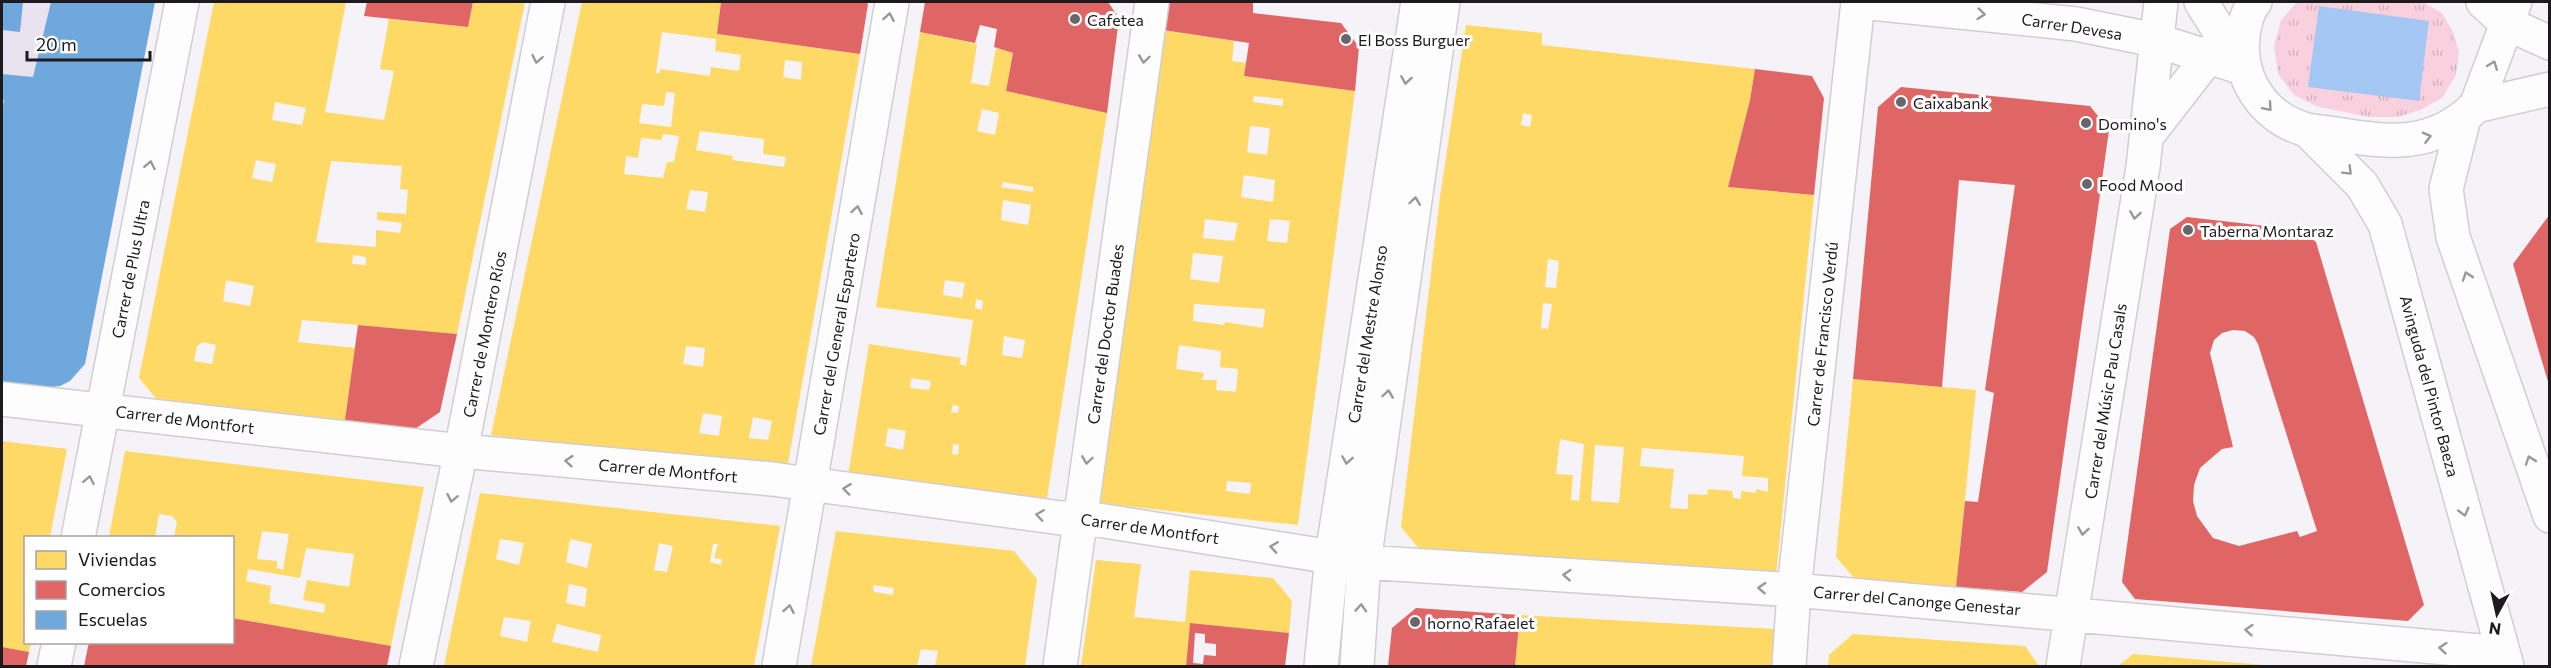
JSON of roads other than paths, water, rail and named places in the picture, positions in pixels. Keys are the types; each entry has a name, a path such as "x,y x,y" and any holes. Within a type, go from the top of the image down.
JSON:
{"street":[{"name":"Carrer de Plus Ultra","path":"78,536 182,2"},
{"name":"Carrer de Montero Ríos","path":"416,666 461,451 548,2"},
{"name":"Carrer del General Espartero","path":"778,666 892,2"},
{"name":"Carrer del Doctor Buades","path":"1060,666 1152,2"},
{"name":"Carrer del Mestre Alonso","path":"1321,666 1332,556 1418,2"},
{"name":"Carrer del Mestre Alonso","path":"1357,666 1364,562 1443,2"},
{"name":"Carrer Devesa","path":"1859,2 2076,24 2155,40 2216,47 2243,68"},
{"name":"Carrer de Francisco Verdú","path":"1789,666 1794,590 1859,2"},
{"name":"Carrer del Músic Pau Casals","path":"2063,666 2147,136 2155,40 2161,2"},
{"path":"2201,2 2216,47"},
{"name":"Carrer del Músic Pau Casals","path":"2147,136 2216,47 2254,3"},
{"path":"2254,3 2244,27 2243,68 2250,83 2273,114 2293,126 2307,130 2412,141 2438,135 2470,112 2550,89"},
{"path":"2550,43 2501,9 2496,58 2470,112 2446,189 2453,237 2550,516"},
{"name":"Avinguda del Pintor Baeza","path":"2307,130 2362,185 2385,224 2504,660"},
{"name":"Carrer de Montfort","path":"2,399 461,451 811,484 1061,518 1079,517 1332,556"},
{"name":"Carrer del Canonge Genestar","path":"1332,556 1364,562 1794,590 2070,613 2504,660"},
{"path":"54,666 59,644"}],"water":[{"path":"2319,6 2429,21 2419,101 2308,87"}],"place":[{"name":"Cafetea","path":"1075,19"},
{"name":"El Boss Burguer","path":"1346,39"},
{"name":"Caixabank","path":"1901,102"},
{"name":"Domino's","path":"2086,123"},
{"name":"Food Mood","path":"2087,184"},
{"name":"Taberna Montaraz","path":"2188,230"},
{"name":"horno Rafaelet","path":"1415,622"}]}
